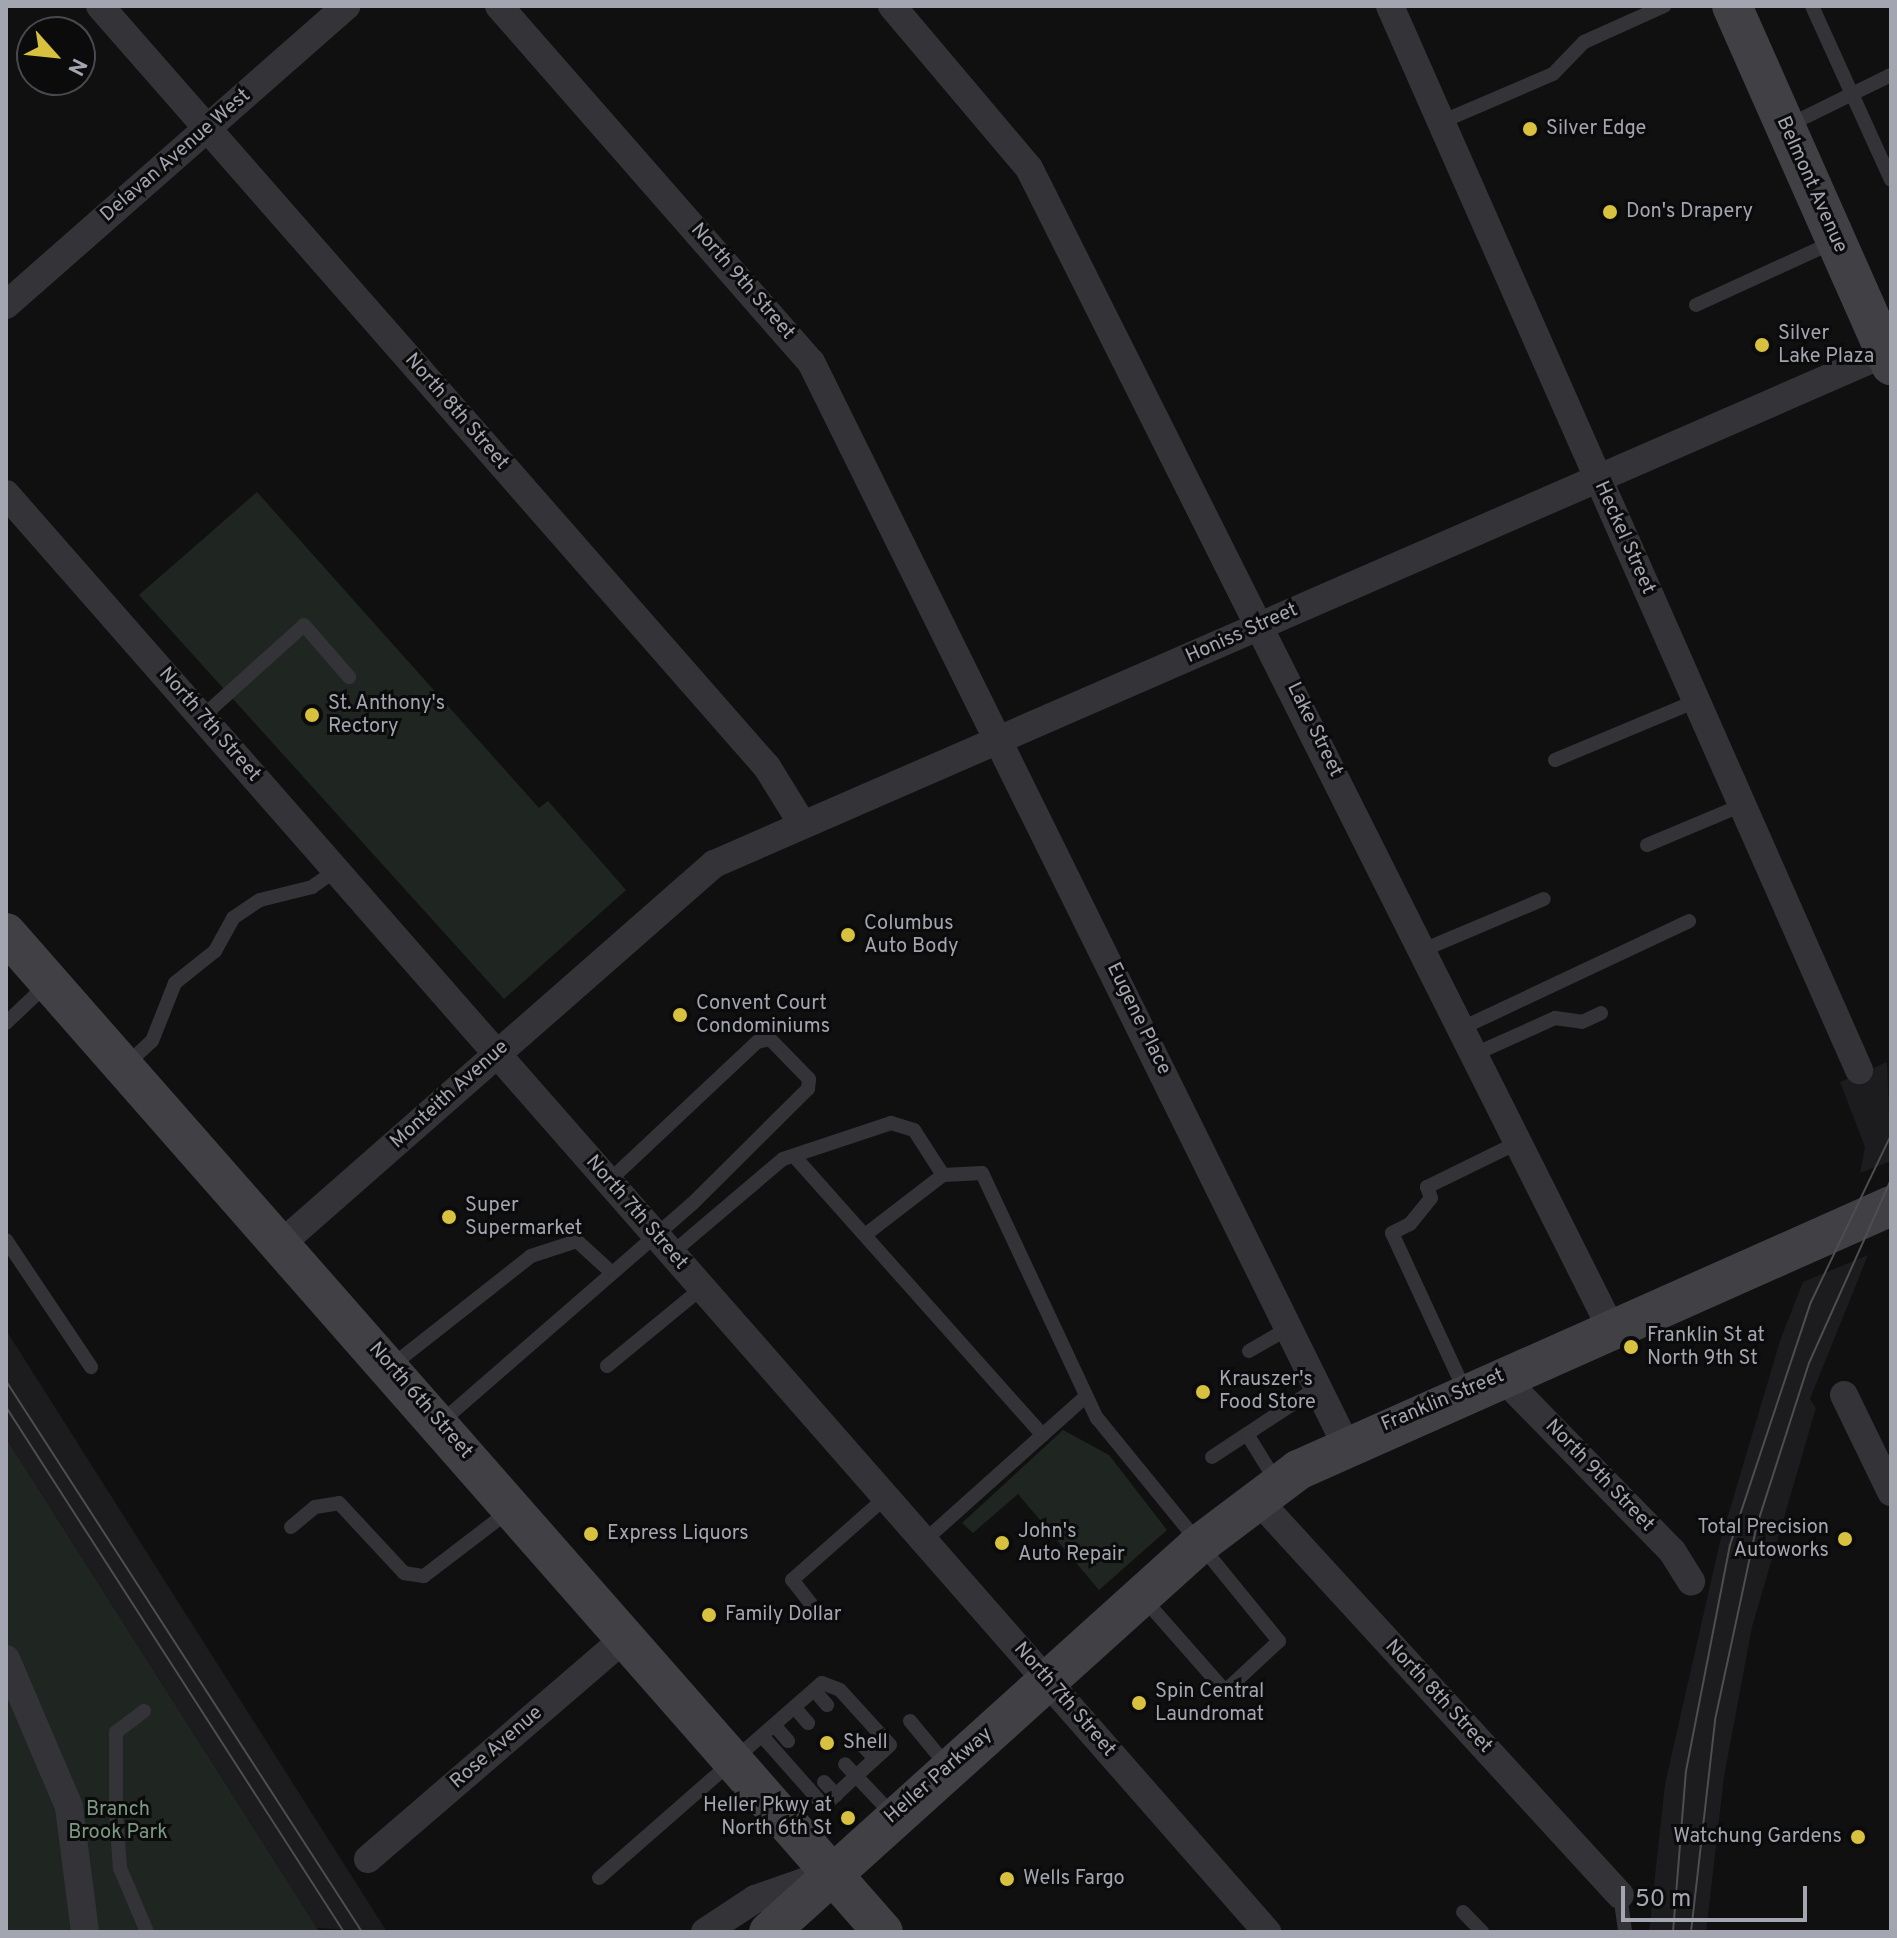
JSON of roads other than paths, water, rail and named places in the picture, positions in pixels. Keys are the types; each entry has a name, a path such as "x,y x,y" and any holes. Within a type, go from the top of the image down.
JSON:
{"street":[{"name":"North 8th Street","path":"100,6 767,767 803,825"},
{"name":"Delavan Avenue West","path":"6,305 346,6"},
{"name":"North 9th Street","path":"499,6 804,352 929,595"},
{"name":"Lake Street","path":"892,6 1006,137 1262,625 1611,1328"},
{"name":"Heckel Street","path":"1390,6 1859,1070"},
{"name":"Belmont Avenue","path":"1732,6 1888,359"},
{"name":"Honiss Street","path":"617,947 714,864 1598,478 1888,359"},
{"name":"North 7th Street","path":"6,494 1267,1932"},
{"name":"Eugene Place","path":"929,595 1345,1443"},
{"name":"North 6th Street","path":"6,933 282,1243 625,1638 749,1750 831,1872 883,1932"},
{"name":"Monteith Avenue","path":"282,1243 617,947"},
{"name":"Franklin Street","path":"1048,1681 1196,1547 1267,1492 1345,1443 1891,1206"},
{"name":"North 9th Street","path":"1483,1384 1672,1551 1691,1582"},
{"path":"1844,1395 1891,1492"},
{"name":"North 8th Street","path":"1267,1492 1620,1895"},
{"name":"Rose Avenue","path":"368,1859 625,1638"},
{"path":"6,1659 69,1807 85,1932"},
{"name":"Heller Parkway","path":"769,1932 831,1872 1048,1681"},
{"name":"Heller Parkway","path":"705,1932 755,1899 831,1872"}],"lane":[{"path":"1441,122 1553,74 1584,42 1664,6"},
{"path":"1812,6 1891,180"},
{"path":"1785,127 1891,75"},
{"path":"1696,305 1836,241"},
{"path":"202,717 304,625 349,677"},
{"path":"1555,760 1696,701"},
{"path":"1647,845 1742,805"},
{"path":"125,1066 152,1041 175,983 215,951 233,918 260,900 312,887 336,870"},
{"path":"1423,950 1544,899"},
{"path":"1462,1028 1689,921"},
{"path":"6,1023 49,982"},
{"path":"1475,1054 1555,1018 1582,1022 1601,1013"},
{"path":"609,1181 757,1042 770,1039 809,1079 808,1089 664,1244"},
{"path":"439,1424 612,1273 664,1244 794,1156 891,1123 914,1130 943,1175"},
{"path":"1483,1384 1392,1233 1410,1224 1431,1198 1427,1187 1519,1142"},
{"path":"794,1156 1043,1435"},
{"path":"865,1235 943,1175 982,1173 1086,1396 1196,1547 1279,1641 1225,1691 1141,1597"},
{"path":"6,1240 91,1367"},
{"path":"390,1367 531,1256 577,1241 612,1273"},
{"path":"607,1366 702,1288"},
{"path":"1249,1351 1289,1328"},
{"path":"1212,1457 1318,1387"},
{"path":"924,1541 1086,1396"},
{"path":"1247,1434 1267,1492"},
{"path":"815,1609 792,1580 886,1497"},
{"path":"291,1527 315,1507 339,1503 404,1573 424,1576 512,1508"},
{"path":"599,1878 822,1683 840,1690 890,1745 824,1806 749,1750"},
{"path":"814,1690 827,1705"},
{"path":"795,1708 808,1723"},
{"path":"144,1711 116,1732 116,1814 120,1868 147,1932"},
{"path":"910,1721 949,1768"},
{"path":"775,1726 788,1741"},
{"path":"864,1747 875,1759"},
{"path":"845,1764 894,1816"},
{"path":"824,1782 836,1795"},
{"path":"1620,1895 1625,1932"},
{"path":"1463,1912 1482,1932"}],"tram line":[{"path":"1673,1932 1686,1771 1730,1545 1811,1302 1891,1135"},
{"path":"1691,1932 1715,1720 1756,1528 1809,1363 1891,1180"},
{"path":"6,1381 362,1932"},
{"path":"6,1407 344,1932"}],"place":[{"name":"Silver Edge","path":"1530,129"},
{"name":"Don's Drapery","path":"1610,212"},
{"name":"Silver Lake Plaza","path":"1762,345"},
{"name":"St. Anthony's Rectory","path":"312,715"},
{"name":"Columbus Auto Body","path":"848,935"},
{"name":"Convent Court Condominiums","path":"680,1015"},
{"name":"Super Supermarket","path":"449,1217"},
{"name":"Franklin St at North 9th St","path":"1631,1347"},
{"name":"Krauszer's Food Store","path":"1203,1392"},
{"name":"Express Liquors","path":"591,1534"},
{"name":"Total Precision Autoworks","path":"1845,1539"},
{"name":"John's Auto Repair","path":"1002,1543"},
{"name":"Family Dollar","path":"709,1615"},
{"name":"Spin Central Laundromat","path":"1139,1703"},
{"name":"Shell","path":"827,1743"},
{"name":"Heller Pkwy at North 6th St","path":"848,1818"},
{"name":"Watchung Gardens","path":"1858,1837"},
{"name":"Wells Fargo","path":"1007,1879"}],"park label":[{"name":"Branch Brook Park","path":"118,1822"}]}
